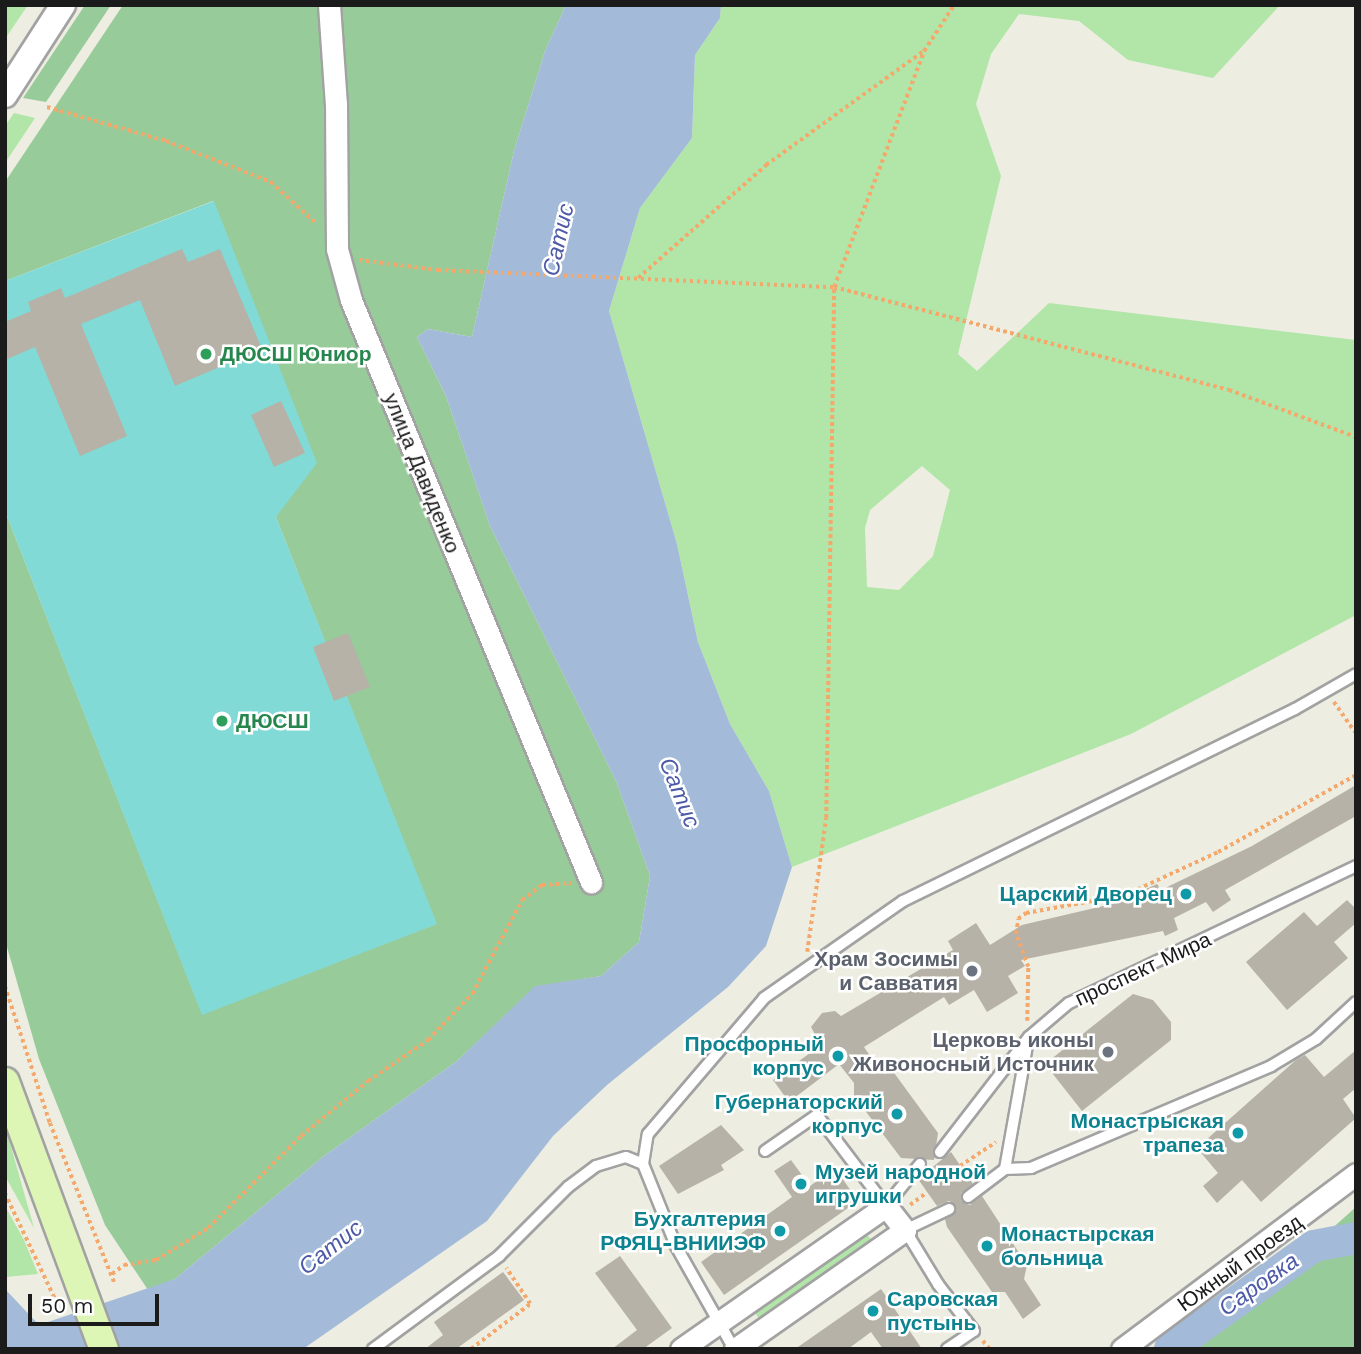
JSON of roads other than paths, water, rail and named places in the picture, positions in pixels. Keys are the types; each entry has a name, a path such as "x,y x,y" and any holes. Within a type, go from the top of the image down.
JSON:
{"main road":[{"path":"5,1082 69,1297 104,1349"}],"street":[{"path":"5,95 63,5"},
{"name":"улица Давиденко","path":"329,5 336,104 337,249 351,300 591,882"},
{"name":"Южный проезд","path":"1122,1349 1356,1174"},
{"path":"681,1349 886,1206 905,1230 735,1349"}],"lane":[{"path":"735,1349 676,1246 643,1164 648,1134 764,998 904,901 1327,692 1356,674"},
{"name":"проспект Мира","path":"940,1152 1028,1037 1069,1003 1356,866"},
{"path":"968,1197 1005,1169 1031,1168 1270,1066 1316,1039 1356,1002"},
{"path":"1005,1169 1028,1037"},
{"path":"765,1150 817,1115 886,1206 920,1164"},
{"path":"373,1349 499,1256 568,1187 596,1166 626,1157 643,1164"},
{"path":"947,1349 974,1331 938,1284 905,1230 949,1209"}],"water":[{"name":"Сатис","path":"566,5 721,5 720,18 695,55 692,138 640,208 609,311 677,544 698,642 730,724 769,791 792,867 766,946 728,987 607,1085 553,1136 487,1221 303,1349 5,1349 5,1289 39,1325 175,1279 324,1156 457,1061 535,986 601,976 639,942 650,876 617,783 490,526 446,396 417,337 428,329 472,337 514,151 545,51"}],"waterway":[{"name":"Саровка","path":"1170,1349 1314,1246 1356,1238"}],"place":[{"name":"ДЮСШ Юниор","path":"206,354"},
{"name":"ДЮСШ","path":"222,721"},
{"name":"Царский Дворец","path":"1186,894"},
{"name":"Храм Зосимы и Савватия","path":"972,971"},
{"name":"Церковь иконы Живоносный Источник","path":"1108,1052"},
{"name":"Просфорный корпус","path":"838,1056"},
{"name":"Губернаторский корпус","path":"897,1114"},
{"name":"Монастрыская трапеза","path":"1238,1133"},
{"name":"Музей народной игрушки","path":"801,1184"},
{"name":"Бухгалтерия РФЯЦ-ВНИИЭФ","path":"780,1231"},
{"name":"Монастырская больница","path":"987,1246"},
{"name":"Саровская пустынь","path":"873,1311"}]}
